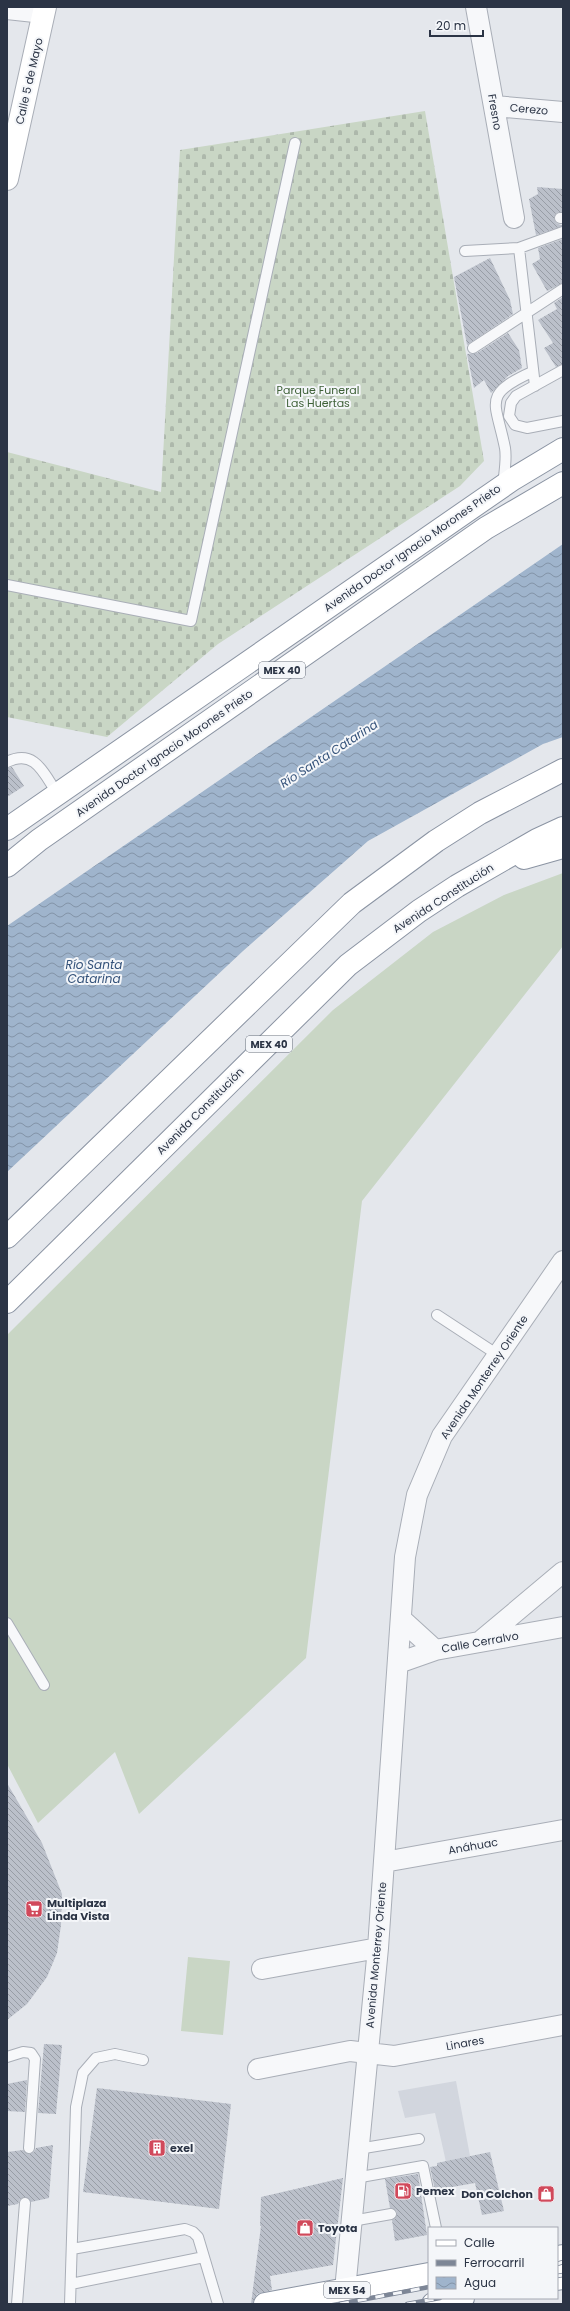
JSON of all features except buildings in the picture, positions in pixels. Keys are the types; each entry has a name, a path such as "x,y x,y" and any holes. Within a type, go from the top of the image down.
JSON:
{"main road":[{"name":"Calle 5 de Mayo","path":"7,179 11,140 45,10"},
{"name":"Avenida Doctor Ignacio Morones Prieto","path":"7,829 503,485 563,449"},
{"name":"Avenida Doctor Ignacio Morones Prieto","path":"7,866 39,840 486,528 563,483"},
{"path":"7,1237 352,903 436,841 506,799 563,770"},
{"name":"Avenida Constitución","path":"7,1302 348,965 419,911 495,863 563,828"},
{"path":"495,863 536,855 563,847"},
{"name":"MEX 54","path":"265,2304 339,2297 428,2274"},
{"path":"421,2304 428,2295"},
{"path":"433,2304 458,2299"}],"street":[{"name":"Fresno","path":"476,7 514,218"},
{"path":"7,9 45,10"},
{"name":"Cerezo","path":"494,106 563,112"},
{"name":"Avenida Monterrey Oriente","path":"339,2297 352,2221 378,1948 406,1557 417,1495 442,1436 563,1261"},
{"path":"480,1641 563,1572"},
{"path":"401,1619 434,1650"},
{"name":"Calle Cerralvo","path":"398,1663 434,1650 563,1627"},
{"name":"Anáhuac","path":"384,1862 563,1830"},
{"path":"262,1969 378,1948"},
{"name":"Linares","path":"258,2069 350,2051 394,2056 563,2025"}],"lane":[{"path":"7,585 191,621 294,143"},
{"path":"465,251 519,248 563,232"},
{"path":"519,248 532,372 535,386"},
{"path":"473,348 563,289"},
{"path":"563,370 516,396 511,403 509,416 515,425 527,428 563,422"},
{"path":"503,485 505,449 496,413 498,395 502,388 509,382 532,372"},
{"path":"7,762 20,757 28,757 37,764 57,793"},
{"path":"437,1314 498,1355"},
{"path":"7,1623 44,1685"},
{"path":"7,2057 24,2052 31,2053 35,2059 29,2148"},
{"path":"70,2304 76,2107 83,2073 96,2058 115,2054 143,2060"},
{"path":"358,2149 419,2139"},
{"path":"356,2178 423,2166 427,2207 436,2227"},
{"path":"17,2304 25,2203"},
{"path":"352,2221 391,2214"},
{"path":"72,2249 185,2229 193,2232 198,2237 218,2304"},
{"path":"71,2284 204,2257"}],"shaded area":[{"path":"456,2081 470,2156 446,2162 435,2113 405,2118 398,2091"}],"green space":[{"name":"Parque Funeral Las Huertas","path":"425,111 484,461 460,486 218,644 107,737 7,717 7,452 161,492 180,150"},
{"path":"563,873 563,946 362,1201 306,1658 139,1814 115,1752 38,1823 7,1764 7,1335 333,1010 433,932 504,895"},
{"path":"188,1957 230,1961 223,2035 181,2031"}],"water":[{"name":"Río Santa Catarina","path":"563,544 563,737 543,744 368,841 243,951 7,1172 7,926"}],"railway":[{"path":"558,2264 563,2262"},
{"path":"558,2276 563,2275"},
{"path":"340,2304 428,2287"},
{"path":"407,2304 434,2299"}],"place":[{"name":"Multiplaza Linda Vista","path":"34,1909"},
{"name":"exel","path":"157,2148"},
{"name":"Pemex","path":"403,2191"},
{"name":"Don Colchon","path":"546,2194"},
{"name":"Toyota","path":"305,2228"}]}
